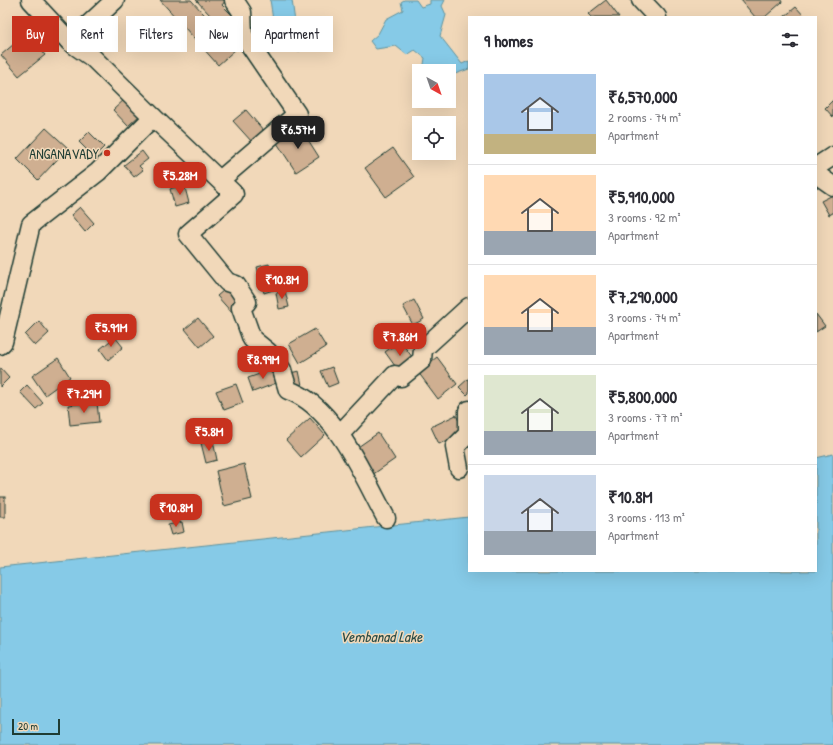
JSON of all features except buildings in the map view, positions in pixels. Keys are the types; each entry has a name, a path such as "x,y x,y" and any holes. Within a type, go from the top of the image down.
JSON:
{"street":[{"path":"31,0 67,39"},
{"path":"98,16 115,0"},
{"path":"220,180 297,114 244,35 242,12 234,0"},
{"path":"641,0 656,16"},
{"path":"84,52 93,58 153,118 234,194 188,234 227,282 236,285 246,300 247,302 241,308 252,339 268,352 282,370 288,390 298,393 313,403 340,434 386,518"},
{"path":"0,345 3,342 31,224 98,172 153,118"},
{"path":"817,166 833,156"},
{"path":"817,175 833,186"},
{"path":"340,434 395,375 401,376 422,360 423,349 468,308"},
{"path":"459,468 455,447 468,434 468,416"}],"water":[{"path":"270,0 292,0 294,16 273,16"},
{"path":"404,0 416,0 421,7 430,4 430,0 445,0 442,6 446,15 440,36 462,64 468,61 468,69 456,74 456,64 424,64 425,58 415,50 407,55 396,46 376,49 370,41 378,34 386,19 403,10 401,2"},
{"name":"Vembanad Lake","path":"833,454 833,745 0,745 0,567 468,517 468,572 817,572 817,458"}],"place":[{"name":"ANGANAVADY","path":"107,153"}]}
